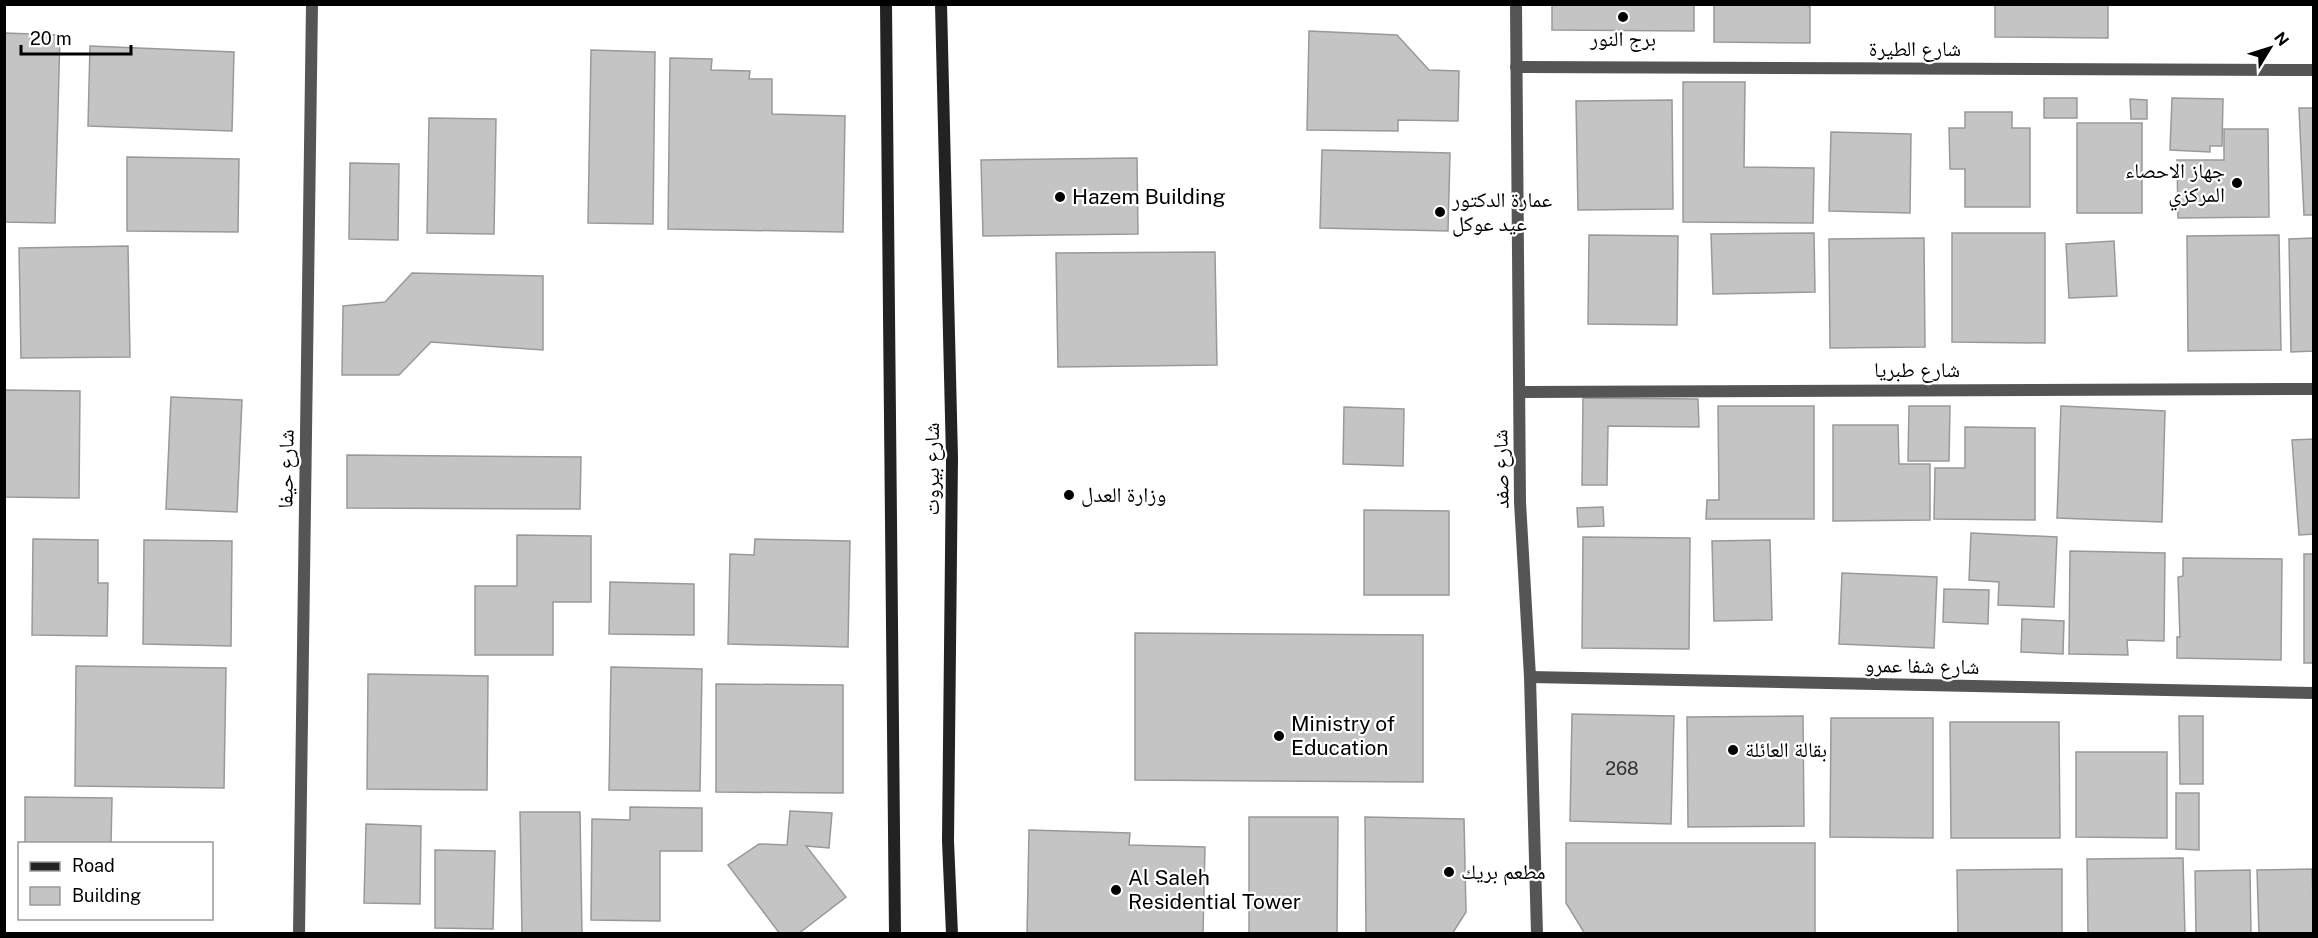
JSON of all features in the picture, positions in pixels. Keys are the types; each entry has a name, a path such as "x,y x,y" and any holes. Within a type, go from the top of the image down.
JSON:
{"main road":[{"name":"شارع بيروت","path":"886,4 895,933"},
{"name":"شارع بيروت","path":"940,4 952,458 948,841 952,933"}],"street":[{"name":"شارع حيفا","path":"299,933 312,4"},
{"name":"شارع صفد","path":"1516,4 1520,502 1530,677 1537,933"},
{"name":"شارع الطيرة","path":"1516,67 2313,70"},
{"name":"شارع طبريا","path":"1520,392 2313,389"},
{"name":"شارع شفا عمرو","path":"1530,677 2313,693"}],"building":[{"name":"برج النور","path":"1552,4 1694,4 1694,31 1552,30"},
{"path":"1714,4 1805,4 1810,7 1810,43 1714,42"},
{"path":"1995,4 2108,4 2108,38 1995,37"},
{"path":"1309,31 1397,35 1429,70 1459,71 1458,121 1398,120 1398,131 1307,130"},
{"path":"4,33 60,35 55,223 4,222"},
{"path":"90,46 234,52 232,131 88,126"},
{"path":"591,50 655,52 653,224 588,223"},
{"path":"670,58 712,59 711,70 750,71 749,79 772,79 772,114 845,116 843,232 668,229"},
{"path":"1683,82 1745,82 1744,167 1814,168 1813,223 1683,222"},
{"path":"2044,98 2077,98 2077,118 2044,118"},
{"path":"2172,98 2223,99 2222,146 2210,146 2210,152 2170,150"},
{"path":"2130,99 2147,100 2147,119 2131,119"},
{"path":"1672,100 1673,209 1578,210 1576,101"},
{"path":"2299,108 2314,108 2314,215 2304,215"},
{"path":"1965,112 2012,112 2012,128 2030,128 2030,207 1965,207 1965,169 1950,169 1949,128 1965,128"},
{"path":"429,118 496,119 494,234 427,233"},
{"path":"2077,123 2142,123 2142,213 2077,213"},
{"path":"2224,129 2268,129 2269,217 2178,218 2177,160 2224,160"},
{"path":"1831,132 1911,134 1910,213 1829,211"},
{"path":"1322,150 1450,153 1448,231 1320,228"},
{"path":"127,157 239,159 238,232 127,231"},
{"name":"Hazem Building","path":"1137,158 1138,234 983,236 981,160"},
{"path":"350,163 399,164 398,240 349,239"},
{"path":"1814,233 1815,292 1713,294 1711,234"},
{"path":"1952,233 2045,233 2045,343 1952,342"},
{"path":"1589,235 1678,236 1677,325 1588,324"},
{"path":"2279,235 2281,350 2188,351 2187,236"},
{"path":"1924,238 1925,347 1830,348 1829,239"},
{"path":"2314,238 2314,351 2291,352 2289,239"},
{"path":"2114,241 2117,296 2069,298 2066,244"},
{"path":"128,246 130,357 21,358 19,248"},
{"path":"1215,252 1217,365 1058,367 1056,253"},
{"path":"412,273 543,276 543,350 431,342 399,375 342,375 343,306 385,302"},
{"path":"5,390 80,391 79,498 4,497"},
{"path":"171,397 242,400 237,512 166,509"},
{"path":"1583,398 1698,399 1699,427 1608,426 1607,485 1582,485"},
{"path":"1718,406 1814,406 1814,519 1706,519 1707,500 1719,500"},
{"path":"1909,406 1950,406 1949,461 1908,461"},
{"path":"2061,406 2165,411 2162,522 2057,518"},
{"path":"1344,407 1404,409 1403,466 1343,464"},
{"path":"1833,425 1898,425 1899,464 1930,464 1930,520 1833,521"},
{"path":"1965,427 2035,428 2035,520 1934,519 1935,468 1965,468"},
{"path":"2314,439 2314,534 2299,535 2292,440"},
{"path":"347,455 581,457 580,509 347,508"},
{"path":"1603,507 1604,526 1578,527 1577,508"},
{"path":"1364,510 1449,511 1449,595 1364,595"},
{"path":"1971,533 2057,537 2054,607 1998,605 1999,582 1969,580"},
{"path":"517,535 591,536 591,602 553,602 553,655 475,655 475,586 517,586"},
{"path":"1583,537 1690,538 1689,649 1582,648"},
{"path":"33,539 98,540 98,583 108,583 107,636 32,635"},
{"path":"755,539 850,541 848,647 728,644 730,554 754,555"},
{"path":"144,540 232,541 231,646 143,644"},
{"path":"1770,540 1772,620 1714,621 1712,541"},
{"path":"2070,551 2165,553 2164,641 2127,640 2128,655 2069,654"},
{"path":"2304,554 2314,554 2314,663 2304,663"},
{"path":"2183,558 2282,559 2281,660 2177,658 2177,637 2180,637 2178,577 2183,576"},
{"path":"1842,573 1937,577 1934,648 1839,644"},
{"path":"610,582 694,584 694,635 609,634"},
{"path":"1944,589 1989,590 1988,624 1943,622"},
{"path":"2022,619 2064,621 2063,654 2021,652"},
{"name":"Ministry of Education","path":"1135,633 1423,635 1423,782 1135,780"},
{"path":"76,666 226,668 224,788 75,786"},
{"path":"611,667 702,669 700,791 609,790"},
{"path":"368,674 488,676 487,790 367,789"},
{"path":"716,684 843,685 843,793 716,792"},
{"path":"1572,714 1674,716 1671,824 1570,821"},
{"path":"1803,716 1804,826 1688,827 1687,717"},
{"path":"2179,716 2203,716 2203,784 2180,784"},
{"path":"1831,718 1933,718 1933,838 1830,837"},
{"path":"1950,722 2059,722 2060,838 1951,838"},
{"path":"2076,752 2167,752 2167,838 2076,837"},
{"path":"2176,793 2199,793 2199,850 2176,849"},
{"path":"25,797 112,798 111,842 25,842"},
{"path":"630,807 702,808 702,851 660,851 660,921 591,920 592,819 630,820"},
{"path":"790,811 832,813 829,848 806,846 846,897 798,934 780,934 728,865 759,844 787,845"},
{"path":"520,812 580,812 582,934 522,934"},
{"path":"1249,817 1338,817 1337,934 1249,934"},
{"path":"1365,817 1464,819 1466,912 1452,934 1366,934"},
{"path":"366,824 421,826 420,904 364,903"},
{"name":"Al Saleh Residential Tower","path":"1029,830 1130,833 1129,845 1205,847 1203,934 1027,934"},
{"path":"1566,843 1815,843 1815,934 1585,934 1566,903"},
{"path":"435,850 495,851 493,929 435,928"},
{"path":"2183,858 2185,934 2088,934 2087,859"},
{"path":"2062,869 2062,934 1958,934 1957,870"},
{"path":"2312,869 2314,934 2259,934 2257,870"},
{"path":"2250,870 2251,934 2196,934 2195,871"}],"place":[{"name":"برج النور","path":"1623,17"},
{"name":"جهاز الاحصاء المركزي","path":"2237,183"},
{"name":"Hazem Building","path":"1060,197"},
{"name":"عمارة الدكتور عيد عوكل","path":"1440,212"},
{"name":"وزارة العدل","path":"1069,495"},
{"name":"Ministry of Education","path":"1279,736"},
{"name":"بقالة العائلة","path":"1733,750"},
{"name":"مطعم بريك","path":"1449,872"},
{"name":"Al Saleh Residential Tower","path":"1116,890"}]}
